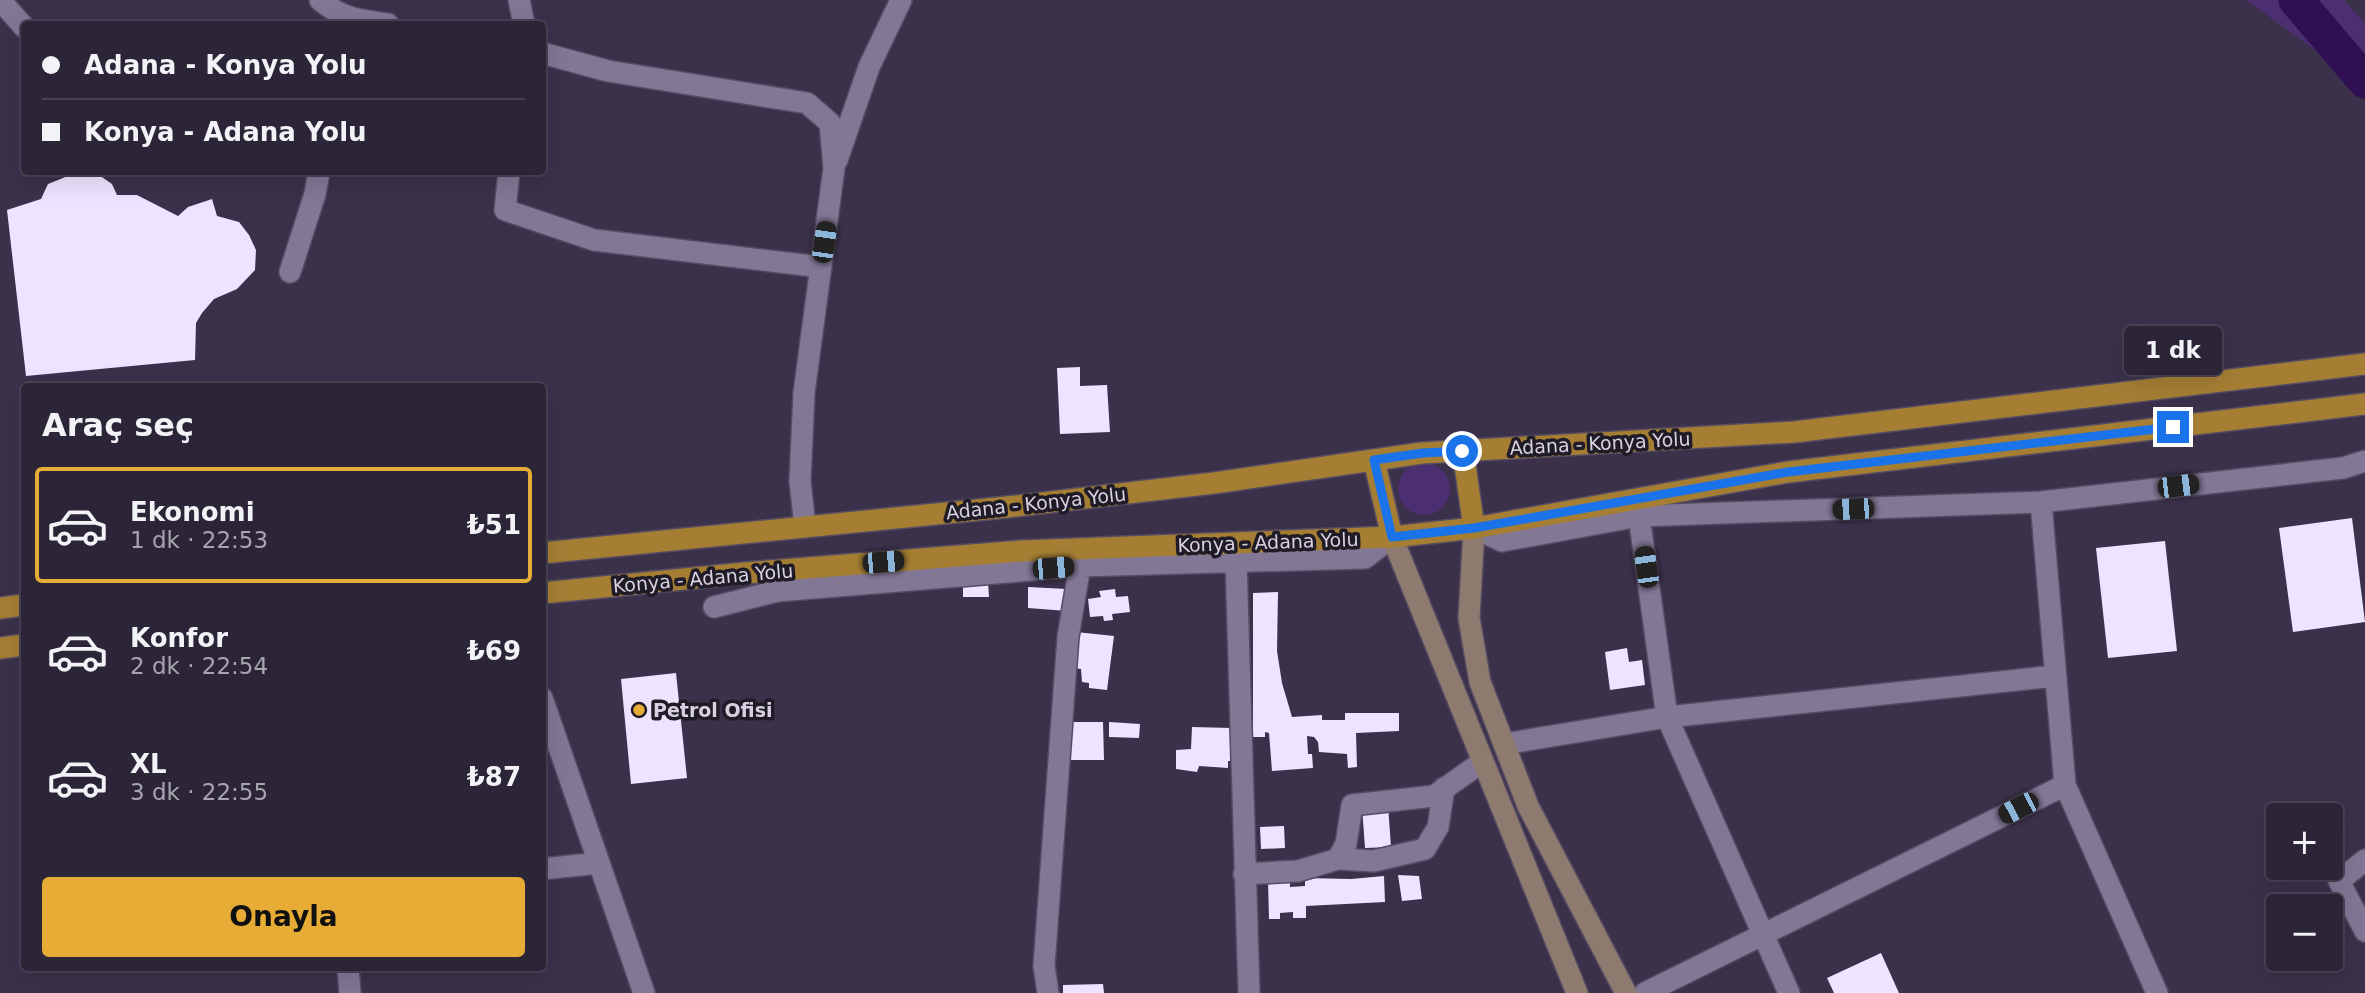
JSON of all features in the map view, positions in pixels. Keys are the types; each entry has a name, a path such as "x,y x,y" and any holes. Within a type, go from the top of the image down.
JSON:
{"highway":[{"name":"Adana - Konya Yolu","path":"546,553 1062,501 1214,483 1423,453 1794,432 2365,364"},
{"name":"Konya - Adana Yolu","path":"546,593 745,573 1021,551 1392,537 1474,528 1788,472 2365,404"},
{"path":"1462,451 1474,528"},
{"path":"1374,460 1392,537"},
{"path":"0,608 21,605"},
{"path":"0,648 21,645"}],"main road":[{"path":"1474,528 1469,618 1480,682 1528,806 1626,993"},
{"path":"1392,537 1577,993"}],"street":[{"path":"0,0 21,24"},
{"path":"320,0 349,21"},
{"path":"519,0 523,21"},
{"path":"805,527 800,481 804,393 834,168 869,67 901,0"},
{"path":"546,54 608,71 807,103 830,123 834,168"},
{"path":"290,272 316,194 319,175"},
{"path":"509,175 505,210 594,240 821,267"},
{"path":"1474,528 1502,541 1639,516 2041,502 2343,468 2365,461"},
{"path":"2041,502 2065,785 2157,993"},
{"path":"1639,516 1667,717 1789,993"},
{"path":"714,607 777,590 1080,566 1365,558 1392,537"},
{"path":"1236,560 1249,993"},
{"path":"1048,993 1044,966 1067,651 1080,566"},
{"path":"1504,744 1667,717 2055,676"},
{"path":"546,710 644,993"},
{"path":"1338,859 1346,844 1352,805 1434,796 1482,762"},
{"path":"1644,993 2065,785"},
{"path":"1244,874 1298,872 1338,859 1374,860 1425,849 1437,827 1444,788"},
{"path":"2365,860 2339,881 2365,931"},
{"path":"546,869 599,863"},
{"path":"348,971 350,993"}],"shaded area":[{"path":"2246,0 2344,0 2365,24 2365,100 2344,71"},
{"path":"1424,463 1434,465 1442,471 1448,479 1448,499 1442,507 1434,513 1424,515 1414,513 1406,507 1400,499 1398,489 1400,479 1406,471 1414,465"}],"building":[{"path":"70,175 99,175 112,184 117,195 137,195 178,216 188,207 212,199 217,216 239,222 256,250 255,270 237,289 214,299 202,313 196,323 195,360 26,376 7,210 41,199 48,184"},
{"path":"1080,367 1080,386 1107,385 1110,432 1060,434 1057,368"},
{"path":"2352,518 2365,622 2293,632 2279,528"},
{"path":"2165,541 2177,651 2108,658 2096,548"},
{"path":"963,581 988,581 989,597 963,597"},
{"path":"1028,587 1067,589 1067,611 1028,608"},
{"path":"1115,589 1116,597 1128,596 1130,612 1112,614 1113,620 1104,621 1103,616 1090,617 1088,599 1101,597 1099,591"},
{"path":"1278,592 1277,651 1282,683 1292,717 1322,715 1322,720 1345,720 1345,713 1399,713 1399,731 1356,733 1357,767 1348,768 1347,754 1319,752 1318,742 1314,737 1307,736 1308,754 1312,754 1313,768 1272,771 1269,733 1265,732 1265,737 1253,737 1253,593"},
{"path":"1076,632 1114,636 1107,690 1089,688 1089,683 1082,682 1081,669 1073,668"},
{"path":"1627,648 1629,662 1642,660 1645,685 1610,690 1605,652"},
{"path":"676,673 687,778 631,784 621,679"},
{"path":"1070,722 1103,722 1104,760 1071,760"},
{"path":"1109,722 1140,724 1139,738 1109,737"},
{"path":"1192,727 1232,728 1234,761 1228,761 1228,768 1199,766 1197,772 1176,769 1176,750 1191,749"},
{"path":"1388,805 1391,847 1365,848 1362,807"},
{"path":"1284,826 1285,848 1261,849 1260,827"},
{"path":"1398,875 1419,876 1422,899 1402,901"},
{"path":"1384,876 1385,902 1306,906 1306,918 1293,918 1293,912 1280,913 1280,919 1269,919 1268,880 1290,879 1290,887 1305,886 1305,878 1351,879"},
{"path":"1881,953 1899,993 1834,993 1827,978"},
{"path":"1103,984 1104,993 1063,993 1063,985"}],"waterway":[{"path":"2296,0 2365,81"}],"place":[{"name":"Petrol Ofisi","path":"639,710"}],"route":[{"path":"1462,451 1374,460 1392,537 1474,528 1788,472 2173,427"}]}
